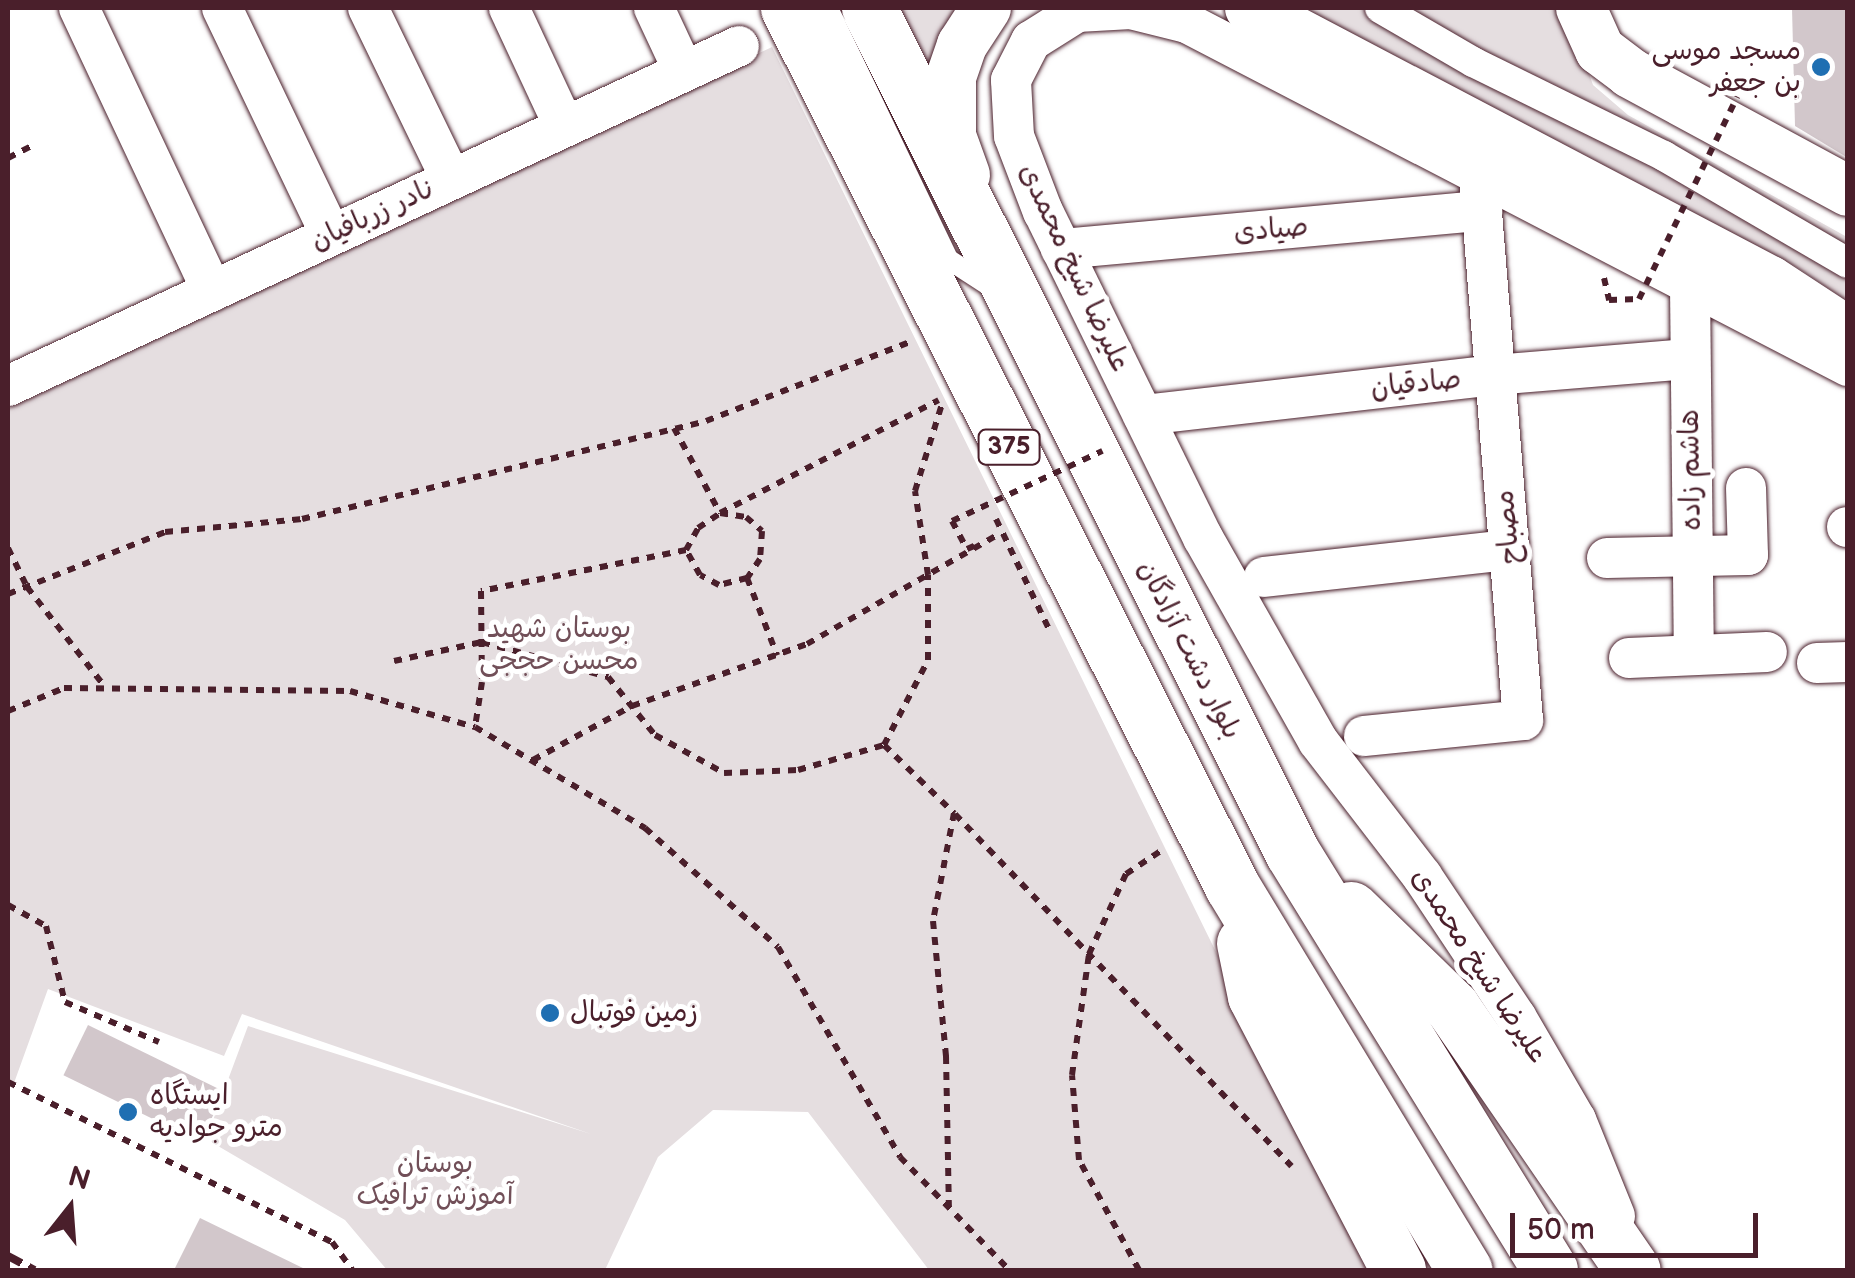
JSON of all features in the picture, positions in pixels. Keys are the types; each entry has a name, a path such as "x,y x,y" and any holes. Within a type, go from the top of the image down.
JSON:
{"main road":[{"name":"375","path":"788,8 1232,886 1465,1270"},
{"name":"بلوار دشت آزادگان","path":"868,8 1292,852 1550,1270"},
{"path":"1292,852 1452,1007 1635,1270"},
{"path":"1232,886 1255,996 1398,1270"}],"street":[{"path":"79,8 212,291"},
{"path":"222,8 330,235"},
{"path":"368,8 451,179"},
{"path":"508,8 564,126"},
{"path":"654,8 683,70"},
{"path":"986,8 962,45 951,76 951,136 1008,292"},
{"name":"علیرضا شیخ محمدی","path":"1635,1270 1576,1120 1516,1018 1422,876 1318,741 1203,538 1061,249 1014,136 1012,80 1031,41 1077,12 1132,8 1187,23 1480,193 1690,286 1848,366"},
{"path":"1250,8 1770,281 1848,332"},
{"path":"1380,8 1473,62 1664,156 1848,263"},
{"path":"1581,8 1600,50 1630,73 1848,191"},
{"name":"نادر زربافیان","path":"8,386 738,46"},
{"name":"صیادی","path":"1061,249 1480,193"},
{"name":"مصباح","path":"1364,736 1524,720 1480,193"},
{"name":"هاشم زاده","path":"1690,286 1694,653"},
{"name":"صادقیان","path":"1143,415 1494,375 1689,359"},
{"path":"1607,558 1748,554 1746,488"},
{"path":"1264,577 1510,550"},
{"path":"1630,658 1768,652"}],"lane":[{"path":"828,8 948,259 1008,292"}],"path":[{"path":"1601,263 1608,300 1638,299 1737,97"},
{"path":"8,158 36,144"},
{"path":"8,594 165,532 302,519 706,422 855,366 946,324"},
{"path":"944,398 951,413"},
{"path":"686,550 698,528 720,513 944,398"},
{"path":"394,661 482,642 608,677 655,735 724,772 798,770 884,746 928,660 928,575 915,491 944,398"},
{"path":"674,428 720,513"},
{"path":"967,548 952,521 1102,451"},
{"path":"988,488 999,534 1054,639"},
{"path":"686,550 700,575 720,584 748,578 760,559 762,531 746,517 720,513"},
{"path":"532,760 632,706 806,644 999,534"},
{"path":"8,548 26,587 106,688"},
{"path":"475,727 482,642 481,590 686,550"},
{"path":"748,578 778,655"},
{"path":"8,711 64,688 350,691 475,727 645,828 778,947 900,1157 1009,1270"},
{"path":"884,746 1281,1150 1300,1180"},
{"path":"948,1208 946,1056 933,921 954,813"},
{"path":"1139,1270 1079,1160 1072,1075 1089,954 1126,874 1165,848 1156,831"},
{"path":"8,905 46,926 66,1002 159,1042"},
{"path":"8,1082 332,1242 352,1270"}],"green space":[{"path":"887,8 967,8 927,85"},
{"path":"1295,8 1566,8 1593,85 1628,115 1847,237 1847,301 1795,266"},
{"name":"بوستان شهید محسن حججی","path":"772,47 1372,1270 929,1270 808,1112 713,1110 658,1157 605,1270 387,1270 345,1220 206,1139 248,1026 591,1134 242,1014 224,1056 48,989 14,1083 8,1079 8,409"}],"building":[{"name":"مسجد موسی بن جعفر","path":"1792,8 1848,8 1848,158 1795,126"},
{"path":"88,1025 225,1092 200,1142 63,1075"},
{"path":"200,1218 307,1270 175,1268"}],"railway":[{"path":"8,1256 34,1270"}],"place":[{"name":"مسجد موسی بن جعفر","path":"1821,67"},
{"name":"زمین فوتبال","path":"550,1013"},
{"name":"ایستگاه مترو جوادیه","path":"128,1112"}],"park label":[{"name":"بوستان آموزش ترافیک","path":"435,1180"}]}
